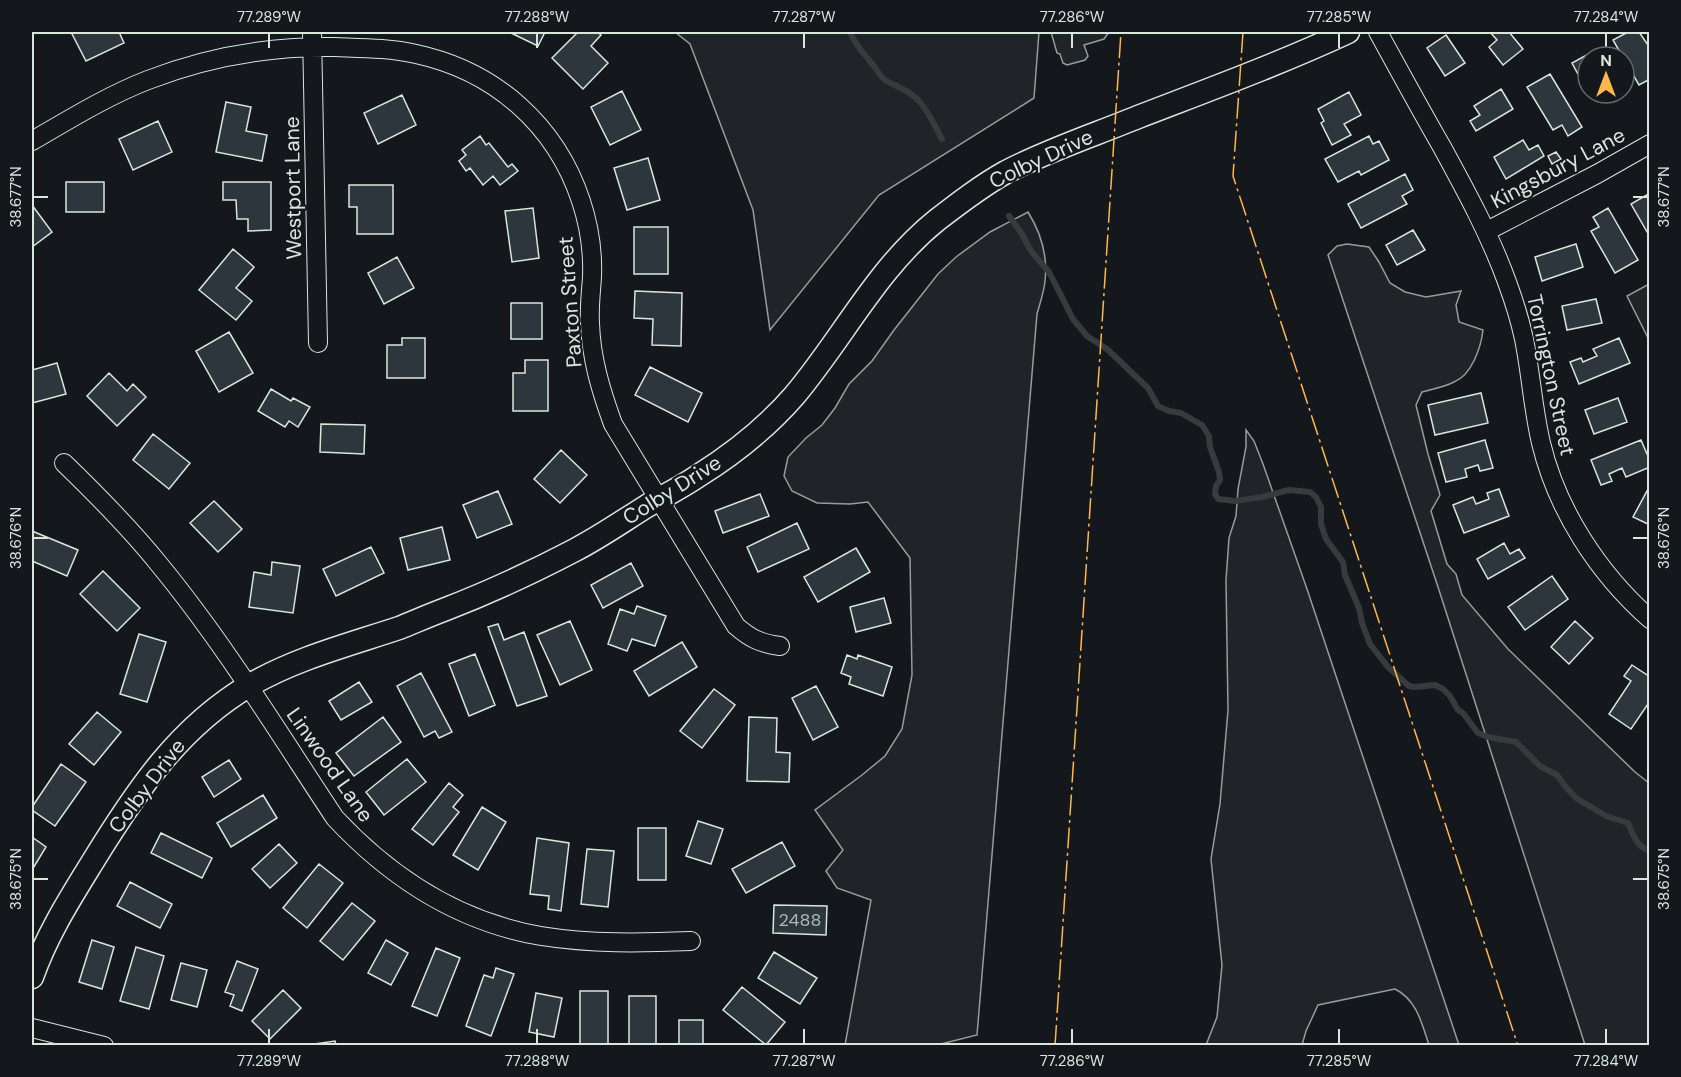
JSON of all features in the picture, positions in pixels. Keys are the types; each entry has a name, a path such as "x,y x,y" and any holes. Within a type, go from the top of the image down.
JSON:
{"street":[{"name":"Colby Drive","path":"32,976 55,922 140,788 178,741 248,686 307,658 397,628 507,584 579,548 717,463 741,446 778,413 807,380 877,283 912,241 985,185 1034,158 1295,56 1348,32"},
{"name":"Torrington Street","path":"1378,32 1487,231 1497,256 1524,338 1541,441 1553,480 1569,517 1590,551 1646,608"},
{"name":"Paxton Street","path":"32,141 103,100 148,80 186,67 233,56 282,49 313,39 417,54 449,63 479,77 533,118 550,138 570,172 582,203 590,241 592,274 590,321 593,357 601,391 613,424 736,626 748,637 763,644 780,646"},
{"name":"Westport Lane","path":"313,39 318,343"},
{"name":"Kingsbury Lane","path":"1487,231 1650,144"},
{"name":"Linwood Lane","path":"64,463 113,511 158,562 248,686 335,818 358,843 383,864 417,888 453,908 492,923 540,936 640,943 691,941"},
{"path":"32,1028 104,1046"}],"shaded area":[{"path":"675,32 1039,32 1034,98 879,195 770,330 753,210 690,44"},
{"path":"1051,32 1109,32 1104,39 1084,45 1088,56 1085,60 1067,65 1057,53"},
{"path":"1028,212 1043,245 1046,272 1037,314 977,1035 937,1045 845,1045 871,900 837,888 826,871 843,850 815,810 885,756 902,729 912,675 910,558 868,502 817,503 792,491 784,476 788,457 822,425 849,384 872,361 938,274 956,257 990,232"},
{"path":"1347,244 1369,247 1390,283 1405,292 1426,297 1461,291 1456,305 1459,322 1483,330 1478,352 1466,373 1450,384 1422,392 1416,405 1440,495 1431,511 1447,564 1456,574 1462,595 1508,649 1649,783 1649,1045 1585,1045 1439,590 1328,255 1337,246"},
{"path":"1649,284 1649,340 1627,296"},
{"path":"1246,430 1254,441 1263,464 1307,589 1459,1045 1429,1045 1414,1006 1409,999 1395,989 1318,1005 1302,1045 1206,1045 1217,1017 1222,965 1211,859 1220,804 1228,710 1226,580 1229,538 1236,516 1238,489 1246,447"}],"building":[{"path":"71,32 119,32 124,43 86,61"},
{"path":"509,32 545,32 538,46"},
{"path":"578,32 597,32 601,35 591,46 608,63 583,89 552,58"},
{"path":"1490,32 1509,32 1523,49 1503,65 1489,47 1497,40"},
{"path":"1628,32 1639,32 1650,48 1650,79 1639,85 1636,80 1636,45 1616,45 1613,40"},
{"path":"1446,35 1465,63 1445,76 1427,48"},
{"path":"1550,74 1582,127 1568,136 1562,125 1553,130 1527,87"},
{"path":"1501,89 1513,109 1476,131 1470,121 1480,115 1474,106"},
{"path":"622,91 641,130 610,145 591,107"},
{"path":"1349,92 1361,115 1344,124 1351,135 1332,145 1321,123 1324,121 1318,109"},
{"path":"402,95 416,125 378,144 364,113"},
{"path":"226,102 251,107 246,131 267,135 262,161 216,152"},
{"path":"158,121 172,152 133,170 119,139"},
{"path":"480,136 486,145 489,143 508,167 512,164 518,171 500,185 493,176 483,185 470,168 466,171 459,161 466,155 462,150"},
{"path":"1369,136 1373,144 1379,141 1389,160 1361,175 1359,171 1338,182 1325,159"},
{"path":"1523,140 1529,150 1538,145 1544,156 1506,179 1494,157"},
{"path":"1556,152 1561,159 1552,164 1548,156"},
{"path":"648,158 660,200 627,210 614,168"},
{"path":"1405,174 1413,190 1402,196 1407,204 1361,228 1348,204"},
{"path":"66,182 104,182 104,212 66,212"},
{"path":"223,182 271,182 271,230 248,231 248,219 237,219 236,200 223,200"},
{"path":"349,185 393,185 393,234 357,234 357,207 349,207"},
{"path":"1650,193 1650,237 1631,204"},
{"path":"32,205 52,232 32,247"},
{"path":"533,208 539,258 512,262 505,211"},
{"path":"1608,208 1638,260 1615,273 1591,231 1599,227 1593,217"},
{"path":"634,227 668,227 668,274 634,274"},
{"path":"1413,230 1425,250 1397,265 1386,245"},
{"path":"1576,244 1583,267 1542,281 1535,257"},
{"path":"233,249 254,267 236,288 252,301 236,320 199,290"},
{"path":"397,257 414,288 384,304 368,273"},
{"path":"635,291 682,293 681,346 652,345 653,319 634,318"},
{"path":"1596,299 1602,323 1567,330 1562,306"},
{"path":"511,303 542,303 542,339 511,339"},
{"path":"229,332 253,373 219,392 196,351"},
{"path":"402,338 425,338 425,378 387,378 387,345 402,345"},
{"path":"1619,338 1630,363 1579,384 1570,362 1581,358 1583,362 1597,356 1593,349"},
{"path":"525,360 548,360 548,411 513,411 513,373 525,373"},
{"path":"57,363 66,394 32,403 32,370"},
{"path":"650,367 702,393 688,422 635,395"},
{"path":"109,373 127,391 133,384 146,397 117,426 87,396"},
{"path":"271,389 291,401 293,398 310,407 298,427 289,421 285,427 258,411"},
{"path":"1481,393 1488,423 1435,435 1428,405"},
{"path":"1618,398 1627,422 1594,434 1585,410"},
{"path":"321,424 365,425 364,454 320,452"},
{"path":"153,434 190,463 169,489 133,460"},
{"path":"1485,440 1493,468 1480,471 1478,465 1465,469 1467,477 1446,482 1438,453"},
{"path":"1641,440 1650,461 1650,467 1626,477 1622,468 1609,474 1612,481 1601,485 1591,460"},
{"path":"561,450 587,475 560,503 534,479"},
{"path":"1499,489 1509,516 1464,533 1453,505 1473,497 1476,504 1489,499 1487,493"},
{"path":"498,491 512,524 477,538 463,505"},
{"path":"1647,491 1650,492 1650,525 1633,517"},
{"path":"760,494 769,516 723,533 715,511"},
{"path":"214,501 242,529 218,552 190,523"},
{"path":"797,523 809,549 758,572 747,547"},
{"path":"442,527 450,560 408,570 400,538"},
{"path":"32,531 78,550 67,576 32,561"},
{"path":"1504,543 1510,554 1519,549 1525,558 1488,579 1477,559"},
{"path":"371,547 384,573 336,596 323,569"},
{"path":"856,548 870,572 818,602 804,577"},
{"path":"272,562 300,566 293,613 249,607 254,572 271,575"},
{"path":"631,563 643,586 603,608 591,585"},
{"path":"103,571 140,608 117,631 80,594"},
{"path":"1552,576 1568,599 1525,630 1508,607"},
{"path":"884,598 891,623 856,632 850,607"},
{"path":"637,606 666,616 655,646 632,639 627,651 608,644 620,609 634,614"},
{"path":"570,621 592,670 560,685 537,635"},
{"path":"1575,621 1593,638 1569,664 1551,647"},
{"path":"498,624 504,640 524,632 547,696 517,706 488,627"},
{"path":"139,634 166,642 147,702 120,694"},
{"path":"682,642 697,667 649,696 634,671"},
{"path":"475,654 495,705 469,716 449,664"},
{"path":"847,655 857,659 858,655 892,667 883,696 849,684 851,677 841,673"},
{"path":"1632,665 1650,677 1650,701 1631,729 1609,714 1631,681 1624,676"},
{"path":"421,673 452,732 439,738 435,731 424,737 397,686"},
{"path":"359,682 372,702 341,720 329,701"},
{"path":"816,686 838,727 813,740 792,698"},
{"path":"714,689 735,705 702,748 680,731"},
{"path":"97,712 121,732 94,765 69,744"},
{"path":"383,717 401,742 354,776 336,753"},
{"path":"749,717 777,718 776,752 790,753 789,782 747,781"},
{"path":"407,759 426,782 384,815 366,792"},
{"path":"229,760 241,779 214,797 202,777"},
{"path":"61,764 86,782 55,826 32,810 32,807"},
{"path":"449,783 463,795 453,807 459,812 433,845 412,829"},
{"path":"263,795 277,818 231,847 217,823"},
{"path":"482,807 506,822 478,870 453,855"},
{"path":"698,821 723,829 711,864 686,856"},
{"path":"638,828 666,828 666,880 638,880"},
{"path":"161,833 212,858 202,878 151,853"},
{"path":"32,837 46,847 32,870"},
{"path":"537,838 569,843 561,911 548,909 549,896 530,894"},
{"path":"782,842 795,866 746,893 732,869"},
{"path":"279,844 297,863 270,888 252,869"},
{"path":"587,849 614,851 608,907 581,904"},
{"path":"319,864 343,883 307,928 283,908"},
{"path":"130,882 172,904 160,928 117,906"},
{"path":"352,903 375,921 343,960 320,941"},
{"path":"774,905 827,906 826,935 773,933"},
{"path":"92,940 114,947 102,989 79,982"},
{"path":"386,940 408,953 391,985 368,973"},
{"path":"136,947 164,956 149,1009 120,1001"},
{"path":"436,948 460,958 437,1016 412,1006"},
{"path":"774,952 817,978 800,1004 758,978"},
{"path":"237,961 258,969 242,1011 230,1006 234,995 225,992"},
{"path":"181,963 207,970 197,1007 171,1000"},
{"path":"496,968 514,974 491,1036 466,1026 484,975 493,978"},
{"path":"742,987 785,1022 766,1045 723,1010"},
{"path":"283,990 301,1008 270,1039 252,1021"},
{"path":"580,991 608,991 608,1046 580,1046"},
{"path":"536,993 562,998 554,1037 529,1032"},
{"path":"629,996 656,996 656,1046 629,1046"},
{"path":"679,1020 703,1020 703,1046 679,1046"},
{"path":"335,1041 336,1046 300,1046"}],"waterway":[{"path":"850,32 857,46 882,77 917,99 928,113 942,139"},
{"path":"1009,216 1031,251 1049,272 1073,319 1087,336 1107,349 1148,388 1158,406 1181,413 1202,425 1209,436 1210,447 1219,472 1220,480 1215,494 1218,499 1235,501 1289,490 1310,492 1316,497 1321,507 1321,524 1326,539 1343,562 1345,575 1359,608 1370,644 1388,667 1409,686 1435,685 1443,689 1478,733 1516,742 1540,766 1557,775 1576,798 1606,816 1628,823 1638,843 1650,851"}],"power":[{"path":"1055,1046 1121,32"},
{"path":"1243,32 1233,176 1518,1046"}]}
